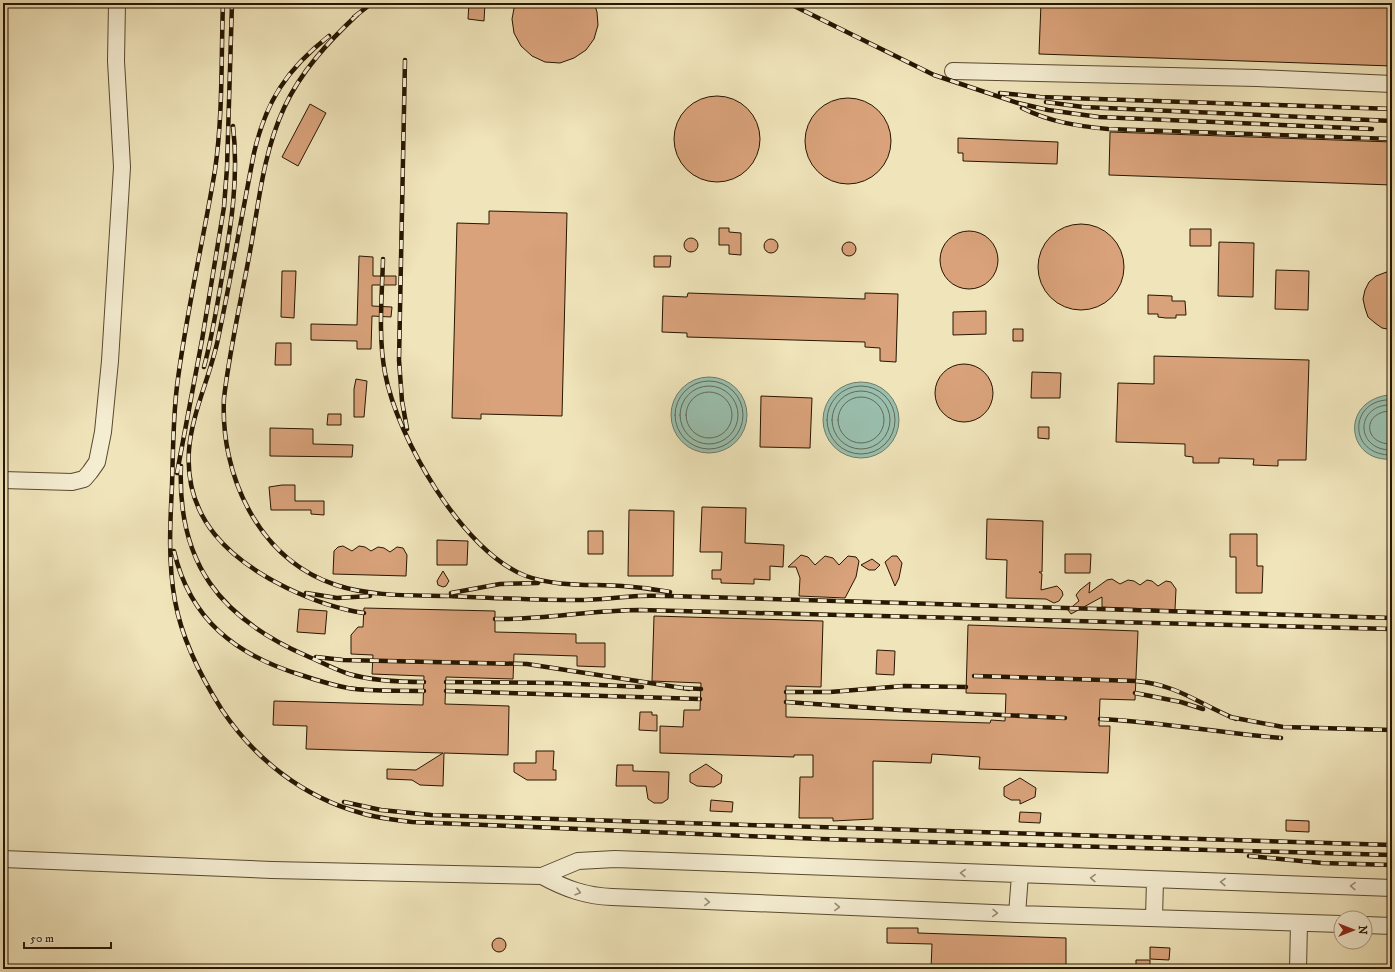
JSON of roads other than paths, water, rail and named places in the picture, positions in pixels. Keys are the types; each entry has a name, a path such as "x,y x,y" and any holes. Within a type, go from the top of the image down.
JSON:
{"lane":[{"path":"3,480 72,482 84,479 97,462 103,432 110,361 122,174 116,61 117,3"},
{"path":"953,72 1257,78 1392,84"},
{"path":"3,859 272,870 542,876 578,861 602,859 1392,888"},
{"path":"1018,914 1020,875"},
{"path":"542,876 569,890 595,896 1018,914 1333,924"},
{"path":"1154,918 1155,880"},
{"path":"1298,969 1299,923"},
{"path":"1373,925 1392,926"}],"water":[{"path":"709,377 723,380 736,388 744,401 747,415 744,429 736,442 723,450 709,453 695,450 682,442 674,429 671,415 674,401 682,388 695,380"},
{"path":"861,382 875,385 888,393 896,406 899,420 896,434 888,447 875,455 861,458 847,455 834,447 826,434 823,420 826,406 834,393 847,385"},
{"path":"1388,395 1392,396 1392,459 1377,458 1366,452 1358,442 1355,431 1356,419 1362,409 1372,400"}],"railway":[{"path":"223,3 221,107 218,149 185,332 176,398 173,436 170,529 171,572 175,601 182,630 193,658 207,685 222,710 249,745 282,774 319,797 340,806 386,819 412,822 821,839 1392,855"},
{"path":"177,473 202,340 224,207 227,168 232,3"},
{"path":"354,17 372,3"},
{"path":"788,3 934,75 1018,103 1048,110 1099,117 1372,129"},
{"path":"358,14 326,46 307,69 291,94 277,124 263,176 224,398 224,427 229,456 237,484 249,511 265,535 285,556 309,573 336,585 350,589 364,592 407,595 578,600 664,596 1392,618"},
{"path":"329,36 301,61 280,87 265,117 259,134 215,353 197,408 191,436 189,450 189,475 194,497 203,517 215,534 230,550 247,564 266,577 287,588 324,604 364,613"},
{"path":"405,60 399,360 402,401 407,429"},
{"path":"1000,93 1040,97 1392,109"},
{"path":"1046,102 1083,107 1392,121"},
{"path":"1022,108 1043,117 1064,123 1108,129 1392,139"},
{"path":"204,367 216,311 231,221 235,183 235,145 233,126"},
{"path":"383,259 381,316 382,345 385,373 392,399 403,429 418,459 436,490 457,518 479,543 502,563 526,576 537,580 573,584 628,586 670,592"},
{"path":"181,466 182,500 187,531 196,559 210,583 228,605 250,624 276,641 338,670 377,680 424,682"},
{"path":"174,551 181,575 191,597 204,615 219,631 236,645 256,657 278,667 342,687 367,690 424,691"},
{"path":"451,593 500,584 538,583"},
{"path":"306,593 337,598 370,596"},
{"path":"495,619 531,618 622,610 640,610 1392,629"},
{"path":"316,657 343,660 527,664 689,689"},
{"path":"974,676 1136,681 1151,683 1188,696 1236,719"},
{"path":"446,682 557,683 642,687"},
{"path":"786,692 830,692 904,686 966,687"},
{"path":"684,688 701,689"},
{"path":"446,691 700,699"},
{"path":"1135,693 1181,702 1203,709"},
{"path":"786,702 900,710 1065,718"},
{"path":"1230,717 1283,727 1392,730"},
{"path":"1100,719 1281,738"},
{"path":"344,802 381,810 431,815 1392,845"},
{"path":"1249,856 1322,863 1392,865"}]}
